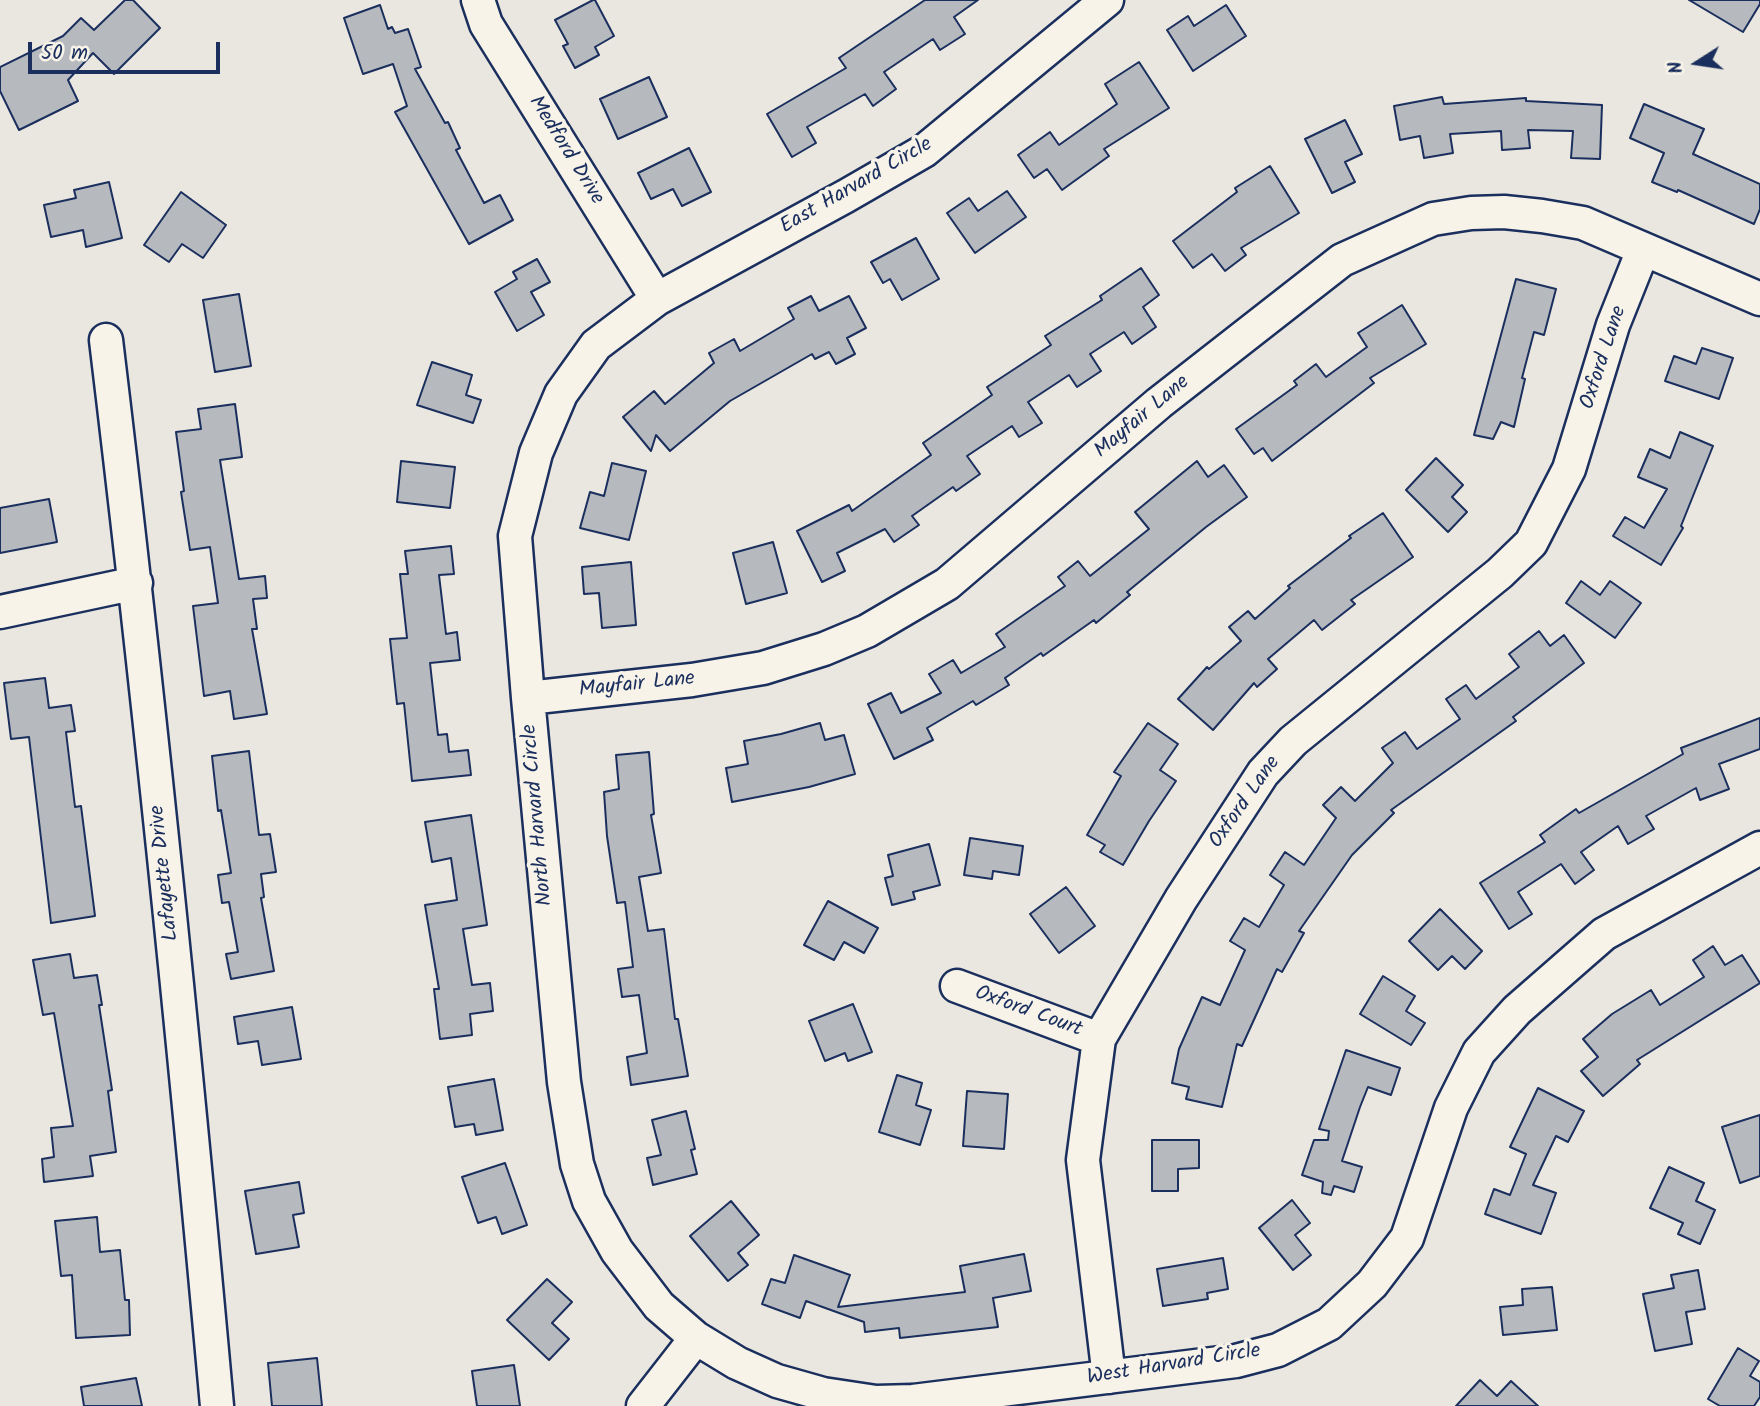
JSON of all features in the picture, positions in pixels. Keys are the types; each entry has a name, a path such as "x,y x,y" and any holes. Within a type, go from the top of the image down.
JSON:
{"street":[{"name":"Medford Drive","path":"478,0 486,24 657,299"},
{"name":"East Harvard Circle","path":"657,299 924,151 1107,0"},
{"name":"Mayfair Lane","path":"527,698 692,680 763,668 824,649 867,631 947,584 1159,403 1342,260 1433,219 1471,213 1542,216 1583,223 1760,299"},
{"name":"Oxford Lane","path":"1109,1377 1083,1160 1099,1039 1181,899 1263,773 1310,726 1500,573 1531,543 1569,469 1613,325 1643,250"},
{"name":"North Harvard Circle","path":"657,299 596,345 561,394 536,453 515,536 527,698 564,1082 577,1164 589,1201 617,1251 659,1306 696,1338"},
{"name":"Lafayette Drive","path":"106,340 136,583 194,1145 217,1406"},
{"path":"0,612 136,583"},
{"name":"West Harvard Circle","path":"696,1338 737,1363 777,1381 823,1394 876,1402 913,1402 1236,1361 1278,1350 1329,1324 1372,1284 1407,1238 1451,1108 1479,1052 1517,1010 1604,934 1760,848"},
{"name":"Oxford Court","path":"957,986 1099,1039"},
{"path":"643,1406 696,1338"}],"building":[{"path":"125,0 133,0 160,28 114,74 93,53 68,80 78,101 19,130 0,91 0,67 63,36 81,18 94,30"},
{"path":"593,0 614,36 595,47 599,55 575,68 563,46 568,44 555,20"},
{"path":"925,0 978,0 954,17 965,34 940,50 933,39 884,72 896,89 873,106 865,94 807,127 816,143 792,157 767,114 846,68 839,58"},
{"path":"1689,0 1760,0 1760,4 1743,32"},
{"path":"380,5 388,29 392,27 395,33 408,29 421,67 415,69 445,123 448,122 460,148 456,150 484,203 500,195 513,220 469,244 395,112 407,106 393,64 363,74 344,18"},
{"path":"1226,5 1246,36 1193,71 1167,30 1188,16 1194,26"},
{"path":"1139,62 1169,108 1104,149 1109,156 1062,190 1047,169 1034,178 1018,155 1050,132 1059,145 1117,104 1105,84"},
{"path":"649,77 667,117 618,139 600,99"},
{"path":"1442,97 1444,104 1526,98 1526,101 1602,105 1600,159 1571,158 1573,131 1528,130 1530,148 1502,150 1501,131 1450,134 1453,153 1424,158 1420,136 1400,140 1394,106"},
{"path":"1644,104 1704,129 1693,154 1760,184 1760,209 1754,224 1678,190 1677,192 1652,182 1664,153 1630,138"},
{"path":"1345,120 1362,154 1345,162 1355,182 1332,193 1305,139"},
{"path":"689,148 711,192 682,206 673,189 651,199 638,173"},
{"path":"1270,166 1299,213 1241,248 1246,255 1225,271 1212,254 1193,268 1173,241 1237,192 1235,188"},
{"path":"109,182 122,238 86,247 83,230 51,237 44,205 76,198 74,190"},
{"path":"1007,191 1026,217 975,253 947,213 969,198 978,211"},
{"path":"181,192 226,225 203,258 182,244 169,262 144,245"},
{"path":"916,238 939,279 902,300 890,279 883,283 871,262"},
{"path":"537,259 550,282 531,292 544,315 517,331 495,292 517,279 513,272"},
{"path":"1141,268 1159,295 1143,307 1156,327 1132,344 1124,332 1090,354 1101,371 1077,387 1069,375 1028,402 1042,423 1019,437 1012,426 967,456 980,474 956,491 953,487 912,516 919,525 894,542 885,529 837,553 845,571 822,582 797,531 849,505 852,511 931,455 923,443 992,395 987,387 1051,345 1045,336 1102,300 1100,296"},
{"path":"1516,279 1556,289 1544,335 1534,332 1522,378 1525,379 1514,427 1501,422 1493,439 1474,435"},
{"path":"239,294 251,366 215,372 203,300"},
{"path":"811,296 819,311 849,296 866,328 847,338 855,354 836,364 829,352 815,359 812,354 730,401 670,451 656,435 651,451 623,417 654,391 665,404 714,363 709,353 734,339 740,351 794,319 788,308"},
{"path":"1402,305 1426,344 1370,378 1374,383 1272,461 1263,448 1254,454 1236,429 1297,385 1294,381 1316,364 1326,377 1367,347 1358,333"},
{"path":"1702,348 1733,358 1719,399 1665,381 1674,356 1696,364"},
{"path":"432,362 472,375 466,395 481,400 473,423 417,405"},
{"path":"235,404 242,457 220,460 239,579 265,576 267,598 253,599 257,629 252,629 267,714 234,719 230,691 204,696 193,606 218,603 210,547 190,550 181,492 184,491 176,432 201,429 198,409"},
{"path":"1680,432 1713,446 1681,526 1683,528 1661,565 1613,536 1625,517 1644,528 1667,489 1638,477 1650,449 1670,458"},
{"path":"1436,458 1463,485 1452,497 1467,512 1448,532 1406,490"},
{"path":"401,461 455,467 450,508 397,502"},
{"path":"1197,461 1208,477 1224,465 1247,497 1127,592 1130,595 1096,623 1094,620 1043,656 1041,653 1005,678 1009,685 976,705 973,701 927,728 933,740 894,759 868,704 891,693 901,713 941,693 929,674 953,660 961,673 1005,647 996,634 1065,586 1058,577 1078,561 1090,576 1149,529 1135,512"},
{"path":"612,463 646,471 629,540 580,528 590,492 604,496"},
{"path":"49,499 57,542 0,553 0,508"},
{"path":"1383,513 1413,557 1351,600 1355,604 1322,630 1314,620 1268,659 1277,669 1257,687 1254,683 1213,730 1178,699 1207,667 1209,669 1241,641 1229,627 1248,611 1255,619 1290,588 1288,586 1351,538 1349,536"},
{"path":"773,542 787,593 746,604 733,553"},
{"path":"451,546 454,574 439,575 446,634 457,632 460,660 430,663 438,735 447,734 449,752 468,750 471,775 412,781 404,703 397,704 390,639 407,638 400,574 408,574 405,551"},
{"path":"631,562 636,625 602,628 599,593 584,594 582,567"},
{"path":"1581,581 1600,595 1610,581 1641,603 1615,638 1566,603"},
{"path":"1539,631 1550,646 1564,635 1584,663 1513,717 1516,721 1391,810 1394,813 1352,855 1299,931 1304,933 1282,972 1277,969 1242,1046 1237,1044 1222,1107 1186,1099 1189,1087 1172,1083 1179,1049 1202,997 1220,1005 1245,950 1230,941 1244,918 1259,927 1284,885 1270,875 1285,852 1304,865 1336,818 1323,805 1341,787 1355,801 1393,763 1382,748 1405,732 1417,749 1460,719 1446,699 1466,685 1476,699 1519,667 1509,654"},
{"path":"45,678 49,708 71,705 75,731 66,732 75,807 81,806 95,916 51,923 29,737 11,739 4,683"},
{"path":"1760,718 1760,749 1719,764 1729,789 1700,800 1696,788 1646,816 1654,829 1628,844 1618,826 1581,852 1594,870 1575,884 1561,864 1518,892 1532,914 1509,929 1480,883 1545,842 1540,835 1576,809 1579,813 1683,754 1681,748"},
{"path":"820,723 825,740 844,735 855,774 809,787 732,802 726,768 748,764 744,741"},
{"path":"1148,723 1178,744 1160,770 1176,781 1123,865 1100,852 1105,845 1087,835 1121,776 1114,772"},
{"path":"249,751 259,835 270,834 276,872 261,874 264,897 261,898 274,971 231,979 226,954 238,952 229,902 222,903 218,875 231,873 221,810 218,811 212,756"},
{"path":"649,752 654,814 651,815 661,873 639,877 648,931 664,929 675,1019 678,1019 688,1076 631,1085 627,1057 647,1053 639,995 622,997 618,969 633,967 625,902 617,903 607,836 604,792 619,789 616,755"},
{"path":"471,815 487,925 463,929 472,985 490,983 493,1011 470,1014 472,1035 440,1039 434,989 439,989 425,905 457,900 451,858 432,862 425,822"},
{"path":"970,838 1023,846 1019,875 993,871 992,879 964,875"},
{"path":"929,844 940,885 913,892 915,899 892,905 885,878 893,876 888,855"},
{"path":"1066,887 1095,926 1059,953 1030,914"},
{"path":"828,901 878,928 864,953 844,942 834,960 804,945"},
{"path":"1440,909 1482,951 1465,969 1452,956 1438,970 1409,941"},
{"path":"1713,946 1725,965 1742,955 1760,983 1637,1060 1640,1064 1603,1096 1581,1071 1598,1057 1583,1039 1612,1014 1651,990 1660,1005 1704,977 1693,960"},
{"path":"70,954 74,978 97,975 112,1090 108,1091 116,1152 90,1156 93,1176 44,1182 42,1159 54,1157 51,1128 73,1126 54,1013 43,1015 33,960"},
{"path":"1383,976 1415,996 1406,1011 1425,1023 1411,1045 1360,1014"},
{"path":"853,1004 872,1052 848,1061 845,1053 825,1061 809,1021"},
{"path":"292,1007 301,1059 262,1065 258,1041 238,1044 234,1017"},
{"path":"1346,1050 1400,1068 1391,1095 1368,1087 1342,1161 1362,1167 1354,1192 1334,1186 1331,1195 1322,1193 1323,1182 1302,1175 1314,1140 1328,1140 1329,1131 1319,1129"},
{"path":"897,1075 922,1083 916,1105 931,1110 920,1145 879,1132"},
{"path":"494,1079 503,1130 476,1135 474,1124 455,1127 448,1087"},
{"path":"1538,1088 1584,1111 1568,1142 1556,1136 1533,1185 1556,1193 1541,1234 1485,1214 1494,1189 1510,1195 1526,1154 1510,1147"},
{"path":"967,1091 1008,1094 1004,1149 963,1146"},
{"path":"686,1111 695,1149 691,1150 697,1174 653,1185 647,1158 661,1155 652,1120"},
{"path":"1760,1115 1760,1176 1740,1183 1722,1127"},
{"path":"1152,1140 1199,1140 1199,1168 1178,1169 1178,1191 1152,1191"},
{"path":"505,1163 527,1225 502,1234 496,1217 478,1223 462,1177"},
{"path":"1669,1167 1704,1183 1696,1201 1715,1210 1700,1244 1678,1234 1683,1223 1650,1208"},
{"path":"299,1182 304,1213 293,1215 299,1247 256,1254 245,1191"},
{"path":"1292,1200 1310,1223 1295,1235 1311,1255 1293,1270 1259,1228"},
{"path":"731,1201 759,1235 738,1253 748,1265 728,1281 690,1236"},
{"path":"97,1217 100,1252 120,1250 125,1300 129,1300 130,1335 76,1338 72,1275 61,1276 55,1221"},
{"path":"1024,1254 1031,1291 993,1298 998,1327 900,1338 899,1328 865,1332 864,1322 806,1301 800,1318 762,1304 771,1279 785,1283 794,1255 850,1275 838,1307 965,1292 960,1266"},
{"path":"1223,1258 1228,1289 1207,1293 1208,1299 1163,1306 1157,1269"},
{"path":"1698,1270 1705,1309 1686,1312 1692,1344 1655,1351 1643,1294 1674,1288 1671,1275"},
{"path":"547,1279 572,1302 552,1323 569,1339 549,1360 507,1320"},
{"path":"1552,1287 1557,1330 1503,1335 1500,1307 1523,1305 1522,1289"},
{"path":"1738,1348 1759,1361 1750,1376 1760,1382 1760,1397 1754,1406 1720,1406 1708,1399"},
{"path":"317,1358 322,1406 272,1406 268,1363"},
{"path":"514,1365 520,1406 477,1406 472,1371"},
{"path":"136,1378 142,1406 84,1406 81,1387"},
{"path":"1480,1380 1497,1396 1511,1381 1538,1406 1456,1406"}]}
